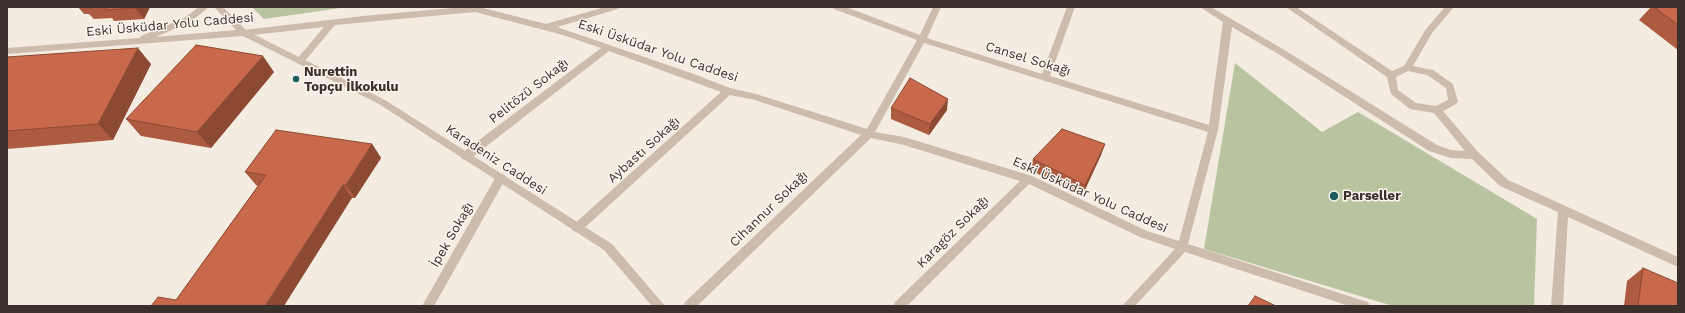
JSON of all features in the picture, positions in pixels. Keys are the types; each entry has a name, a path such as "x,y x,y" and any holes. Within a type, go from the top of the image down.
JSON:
{"street":[{"path":"137,41 187,20 205,7"},
{"name":"Karadeniz Caddesi","path":"218,7 244,33 382,102 608,247 659,306"},
{"path":"545,27 604,8 615,7"},
{"name":"Cansel Sokağı","path":"837,7 922,39 1213,130"},
{"path":"922,39 937,7"},
{"path":"1045,78 1071,7"},
{"path":"1204,7 1283,53 1433,148 1451,154 1474,155"},
{"path":"1290,7 1391,76 1394,92 1413,106 1437,110 1453,102 1450,86 1430,72 1407,68"},
{"path":"1391,76 1407,68 1429,31 1450,7"},
{"name":"Eski Üsküdar Yolu Caddesi","path":"7,51 244,33 436,10 475,9 545,27 608,47 688,75 728,91 756,97 869,134 904,141 1028,179 1144,234 1339,302 1364,306"},
{"path":"1128,306 1182,248 1213,130 1228,21"},
{"path":"300,61 332,23"},
{"name":"Cihannur Sokağı","path":"689,306 869,134 922,39"},
{"name":"Pelitözü Sokağı","path":"466,156 608,47"},
{"name":"Aybastı Sokağı","path":"577,228 728,91"},
{"path":"1437,110 1474,155 1504,182 1678,262"},
{"name":"İpek Sokağı","path":"428,306 501,178"},
{"name":"Karagöz Sokağı","path":"899,306 1028,179"},
{"path":"1557,306 1563,210"}],"green space":[{"path":"252,7 348,7 264,19"},
{"path":"1235,63 1322,132 1358,112 1537,219 1534,306 1393,306 1204,249"}],"building":[{"path":"107,7 136,7 105,10"},
{"path":"1654,7 1678,7 1678,25"},
{"path":"196,45 263,56 197,132 126,119"},
{"path":"138,48 98,124 7,131 7,57"},
{"path":"910,78 948,99 930,124 891,108"},
{"path":"1062,129 1105,144 1085,185 1033,159"},
{"path":"276,130 372,144 346,185 343,185 265,306 151,306 158,297 176,300 266,175 245,172"},
{"path":"1643,268 1678,283 1678,306 1638,306"},
{"path":"1255,296 1276,306 1248,306"}],"place":[{"name":"Nurettin Topçu İlkokulu","path":"296,79"},
{"name":"Parseller","path":"1334,196"}]}
